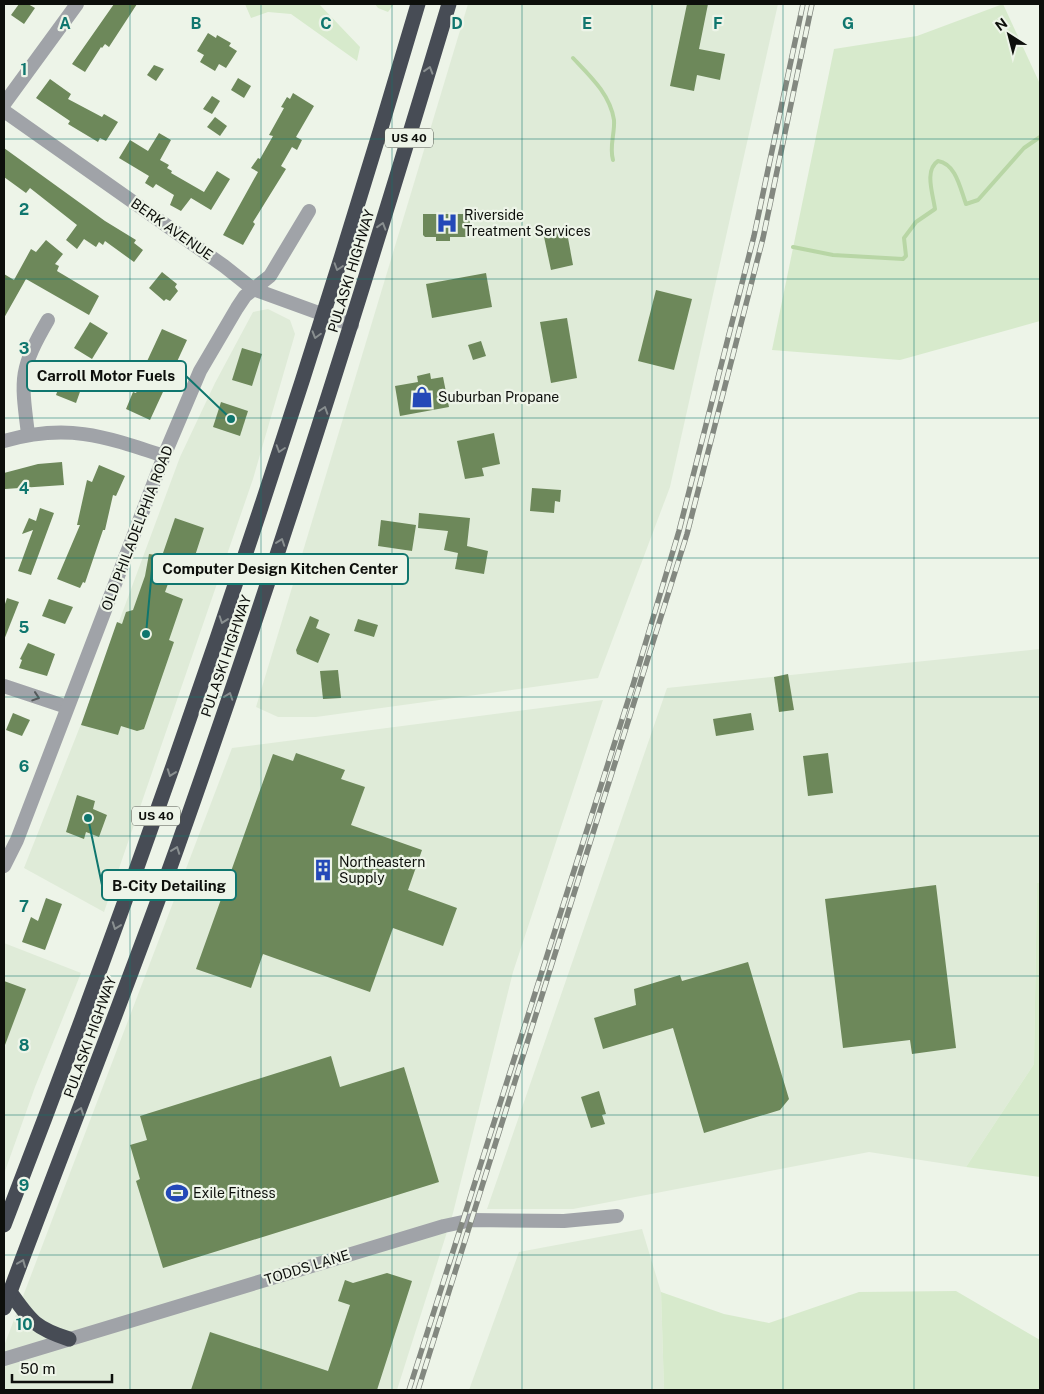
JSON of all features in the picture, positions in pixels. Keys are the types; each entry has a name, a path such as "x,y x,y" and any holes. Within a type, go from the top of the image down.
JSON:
{"highway":[{"name":"PULASKI HIGHWAY","path":"4,1224 96,982 179,750 263,502 369,170 418,4"},
{"name":"PULASKI HIGHWAY","path":"4,1308 49,1193 176,850 286,529 352,325 449,4"},
{"path":"10,1292 35,1324 46,1332 68,1339"}],"street":[{"path":"4,104 77,4"},
{"name":"BERK AVENUE","path":"4,111 224,266 253,289 352,325"},
{"name":"OLD PHILADELPHIA ROAD","path":"4,866 17,840 164,456 200,371 237,308 253,289 270,276 309,212"},
{"path":"28,434 23,378 26,362 48,320"},
{"path":"4,441 28,434 64,431 109,438 164,456"},
{"path":"4,686 67,707"},
{"name":"TODDS LANE","path":"4,1358 434,1229 472,1220 564,1221 617,1216"}],"shaded area":[{"path":"245,4 319,4 360,47 357,61 291,14 268,12 251,18"},
{"path":"375,4 394,4 388,12 378,8"},
{"path":"468,4 778,4 670,487 598,678 316,717 278,717 256,707"},
{"path":"1003,4 1040,84 1040,321 900,360 772,350 834,49 917,36"},
{"path":"268,309 290,320 295,334 253,479 104,912 24,868 81,724 180,457 215,383 253,312"},
{"path":"1040,649 1040,882 1037,883 1034,1064 966,1167 869,1152 573,1209 487,1209 667,688"},
{"path":"603,700 513,972 453,1213 397,1390 4,1390 4,1346 232,748"},
{"path":"1040,882 1040,1177 966,1167 1034,1064 1037,883"},
{"path":"4,943 81,973 35,1087 4,1174"},
{"path":"642,1229 661,1292 664,1390 469,1390 519,1252"},
{"path":"956,1291 1040,1340 1040,1390 664,1390 661,1292 724,1314 769,1323 859,1292"}],"building":[{"path":"19,4 28,4 35,8 24,24 11,15"},
{"path":"114,4 137,4 109,47 105,44 101,47 85,72 72,64"},
{"path":"687,4 708,4 699,49 725,54 720,80 697,75 694,91 670,86"},
{"path":"208,33 216,38 217,35 231,43 229,46 237,51 226,68 219,64 215,71 200,62 204,55 197,51"},
{"path":"154,65 164,69 156,81 147,75"},
{"path":"238,78 251,86 244,98 231,90"},
{"path":"50,79 71,94 68,99 102,117 104,114 118,122 106,141 100,138 98,142 68,124 70,121 36,98"},
{"path":"293,93 314,106 296,137 302,140 297,150 292,147 281,166 286,169 253,222 255,224 243,245 223,235 258,172 251,168 258,158 260,159 273,136 269,135 284,108 281,107 287,97 290,99"},
{"path":"212,96 220,101 212,114 203,109"},
{"path":"215,117 227,126 220,136 207,127"},
{"path":"159,133 171,140 160,160 169,165 167,168 172,171 171,173 204,192 217,171 230,179 211,210 191,198 181,211 170,205 174,195 156,184 153,188 145,183 149,176 119,158 130,140 148,151"},
{"path":"4,148 105,221 136,240 134,243 143,250 134,262 105,241 103,245 99,242 96,247 84,239 77,249 66,240 77,225 30,188 26,193 4,177"},
{"name":"Riverside Treatment Services","path":"423,214 470,214 470,237 450,237 450,241 436,241 436,237 425,237 423,235"},
{"path":"566,227 573,265 551,270 543,232"},
{"path":"46,240 63,254 55,264 59,266 57,271 99,296 89,315 26,279 4,318 4,274 14,280 31,249 36,252"},
{"path":"162,272 177,284 175,287 178,291 170,301 166,299 164,301 149,288"},
{"path":"486,273 492,307 432,318 426,284"},
{"path":"656,290 692,299 674,370 638,361"},
{"path":"567,318 577,378 551,383 540,322"},
{"path":"90,322 108,333 92,359 74,348"},
{"path":"162,329 187,340 150,420 126,409 133,392 136,393 139,387 136,385"},
{"path":"481,341 486,356 473,360 468,345"},
{"path":"242,348 262,354 252,386 232,380"},
{"path":"66,367 86,375 76,403 56,395"},
{"name":"Suburban Propane","path":"430,373 431,379 443,377 449,407 400,416 395,386 418,382 417,376"},
{"path":"221,402 248,411 240,436 213,427"},
{"path":"494,433 500,464 482,468 484,476 465,479 457,441"},
{"path":"62,462 64,485 5,489 4,473 38,464"},
{"path":"99,465 125,476 116,496 113,495 105,530 103,530 85,583 83,582 80,588 57,579 80,525 77,525 87,480 92,482"},
{"path":"532,488 561,490 560,502 555,501 554,513 530,511"},
{"path":"40,508 54,513 31,575 18,571 33,530 22,534 29,518 36,521"},
{"path":"419,513 470,518 467,546 488,551 484,574 455,569 458,553 444,550 448,531 418,528"},
{"path":"175,518 204,528 193,562 177,559 165,592 183,599 169,640 174,642 144,729 137,731 121,726 118,735 81,725 117,622 122,624 126,612 133,610 145,576 149,554 162,556"},
{"path":"381,520 416,525 412,551 378,546"},
{"path":"7,598 19,602 4,640 4,607"},
{"path":"49,599 73,607 65,624 42,616"},
{"path":"310,616 319,620 316,628 330,634 318,663 297,654 296,650"},
{"path":"358,619 378,625 374,637 354,631"},
{"path":"28,643 55,654 47,676 19,668 22,660 20,659"},
{"path":"338,670 341,698 323,699 320,671"},
{"path":"788,674 794,710 779,712 774,677"},
{"path":"13,713 30,720 22,736 6,730"},
{"path":"751,713 754,730 716,736 713,719"},
{"name":"Northeastern Supply","path":"296,753 345,770 341,779 365,787 351,825 422,850 408,890 457,908 443,946 393,928 370,992 263,954 251,988 196,969 273,754 293,761"},
{"path":"828,753 833,793 808,796 803,756"},
{"path":"77,795 95,801 93,809 107,815 99,837 86,832 84,839 66,832"},
{"path":"936,885 956,1048 912,1054 910,1040 843,1048 825,899"},
{"path":"46,898 62,904 45,950 22,942 31,917 38,921"},
{"path":"748,962 789,1099 780,1110 704,1133 673,1028 603,1049 594,1018 636,1005 634,989 680,975 682,981"},
{"path":"4,981 26,989 5,1045 4,1045"},
{"path":"331,1056 340,1087 404,1067 439,1182 163,1268 136,1181 140,1179 130,1145 147,1140 140,1116"},
{"path":"599,1091 606,1114 602,1115 605,1124 591,1128 581,1097"},
{"path":"387,1273 412,1281 377,1390 191,1390 210,1332 328,1371 350,1305 338,1301 345,1280 353,1283"}],"waterway":[{"path":"573,58 604,94 612,111 614,120 613,160"},
{"path":"793,247 833,255 903,259 906,256 904,238 916,222 935,209 930,176 931,170 938,161 944,163 953,172 966,204 978,200 1024,148 1040,137"}],"railway":[{"path":"409,1390 633,685 679,531 754,236 803,4"},
{"path":"418,1390 687,534 763,238 812,4"}],"place":[{"name":"Riverside Treatment Services","path":"447,223"},
{"name":"Suburban Propane","path":"422,397"},
{"name":"Carroll Motor Fuels","path":"231,419"},
{"name":"Computer Design Kitchen Center","path":"146,634"},
{"name":"B-City Detailing","path":"88,818"},
{"name":"Northeastern Supply","path":"323,870"},
{"name":"Exile Fitness","path":"177,1193"}]}
